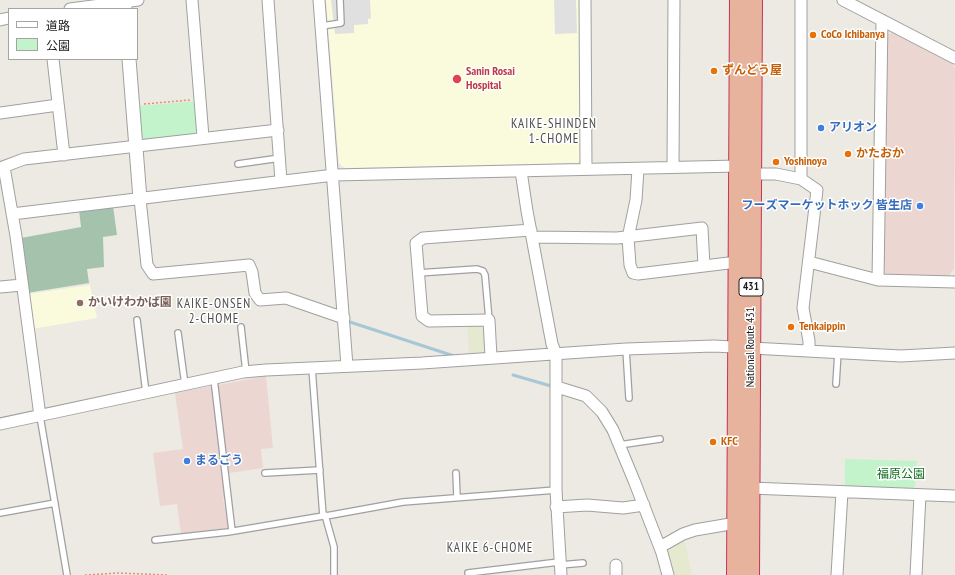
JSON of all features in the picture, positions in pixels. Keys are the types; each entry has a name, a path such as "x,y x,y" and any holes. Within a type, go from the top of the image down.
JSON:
{"highway":[{"name":"National Route 431","path":"736,575 736,523 744,348 745,170 739,0"},
{"name":"National Route 431","path":"750,575 750,488 744,348 737,262 745,170 753,0"}],"street":[{"path":"81,8 124,4 138,0"},
{"path":"192,0 203,137"},
{"path":"268,0 282,181"},
{"path":"319,0 334,175 347,366"},
{"path":"585,0 586,168"},
{"path":"673,167 674,0"},
{"path":"801,179 802,0"},
{"path":"844,0 955,58"},
{"path":"878,280 882,20"},
{"path":"53,60 64,155"},
{"path":"129,60 140,199 147,265 152,274 249,265 252,272 255,293 260,300 286,298 344,318"},
{"path":"0,113 58,105"},
{"path":"40,416 12,214 2,168 24,159 136,147 203,137 278,130"},
{"path":"12,214 334,175 673,167 745,170 776,174 801,179 814,187 818,195 803,308 809,340 809,351"},
{"path":"638,169 636,200 628,238 630,265 636,274 737,262"},
{"path":"521,171 552,344 556,354 556,507 560,567"},
{"path":"491,357 489,320 429,321 424,319 421,313 416,245 420,239 532,234 628,238 702,228 704,266"},
{"path":"809,262 878,280 955,282"},
{"path":"0,287 22,285"},
{"path":"0,424 246,372 626,349 714,346 901,356 955,353"},
{"path":"557,387 586,396 602,412 619,445 644,506 660,548 668,575"},
{"path":"750,488 955,496"},
{"path":"837,575 842,492"},
{"path":"916,575 920,494"},
{"path":"556,507 587,505 623,508 644,506"},
{"path":"660,548 683,534 695,530 736,523"}],"lane":[{"path":"322,26 342,23 340,0"},
{"path":"238,164 280,158"},
{"path":"418,273 478,269 482,271 485,275 489,320"},
{"path":"137,320 146,393"},
{"path":"241,327 246,372"},
{"path":"178,333 185,385"},
{"path":"626,349 629,398"},
{"path":"836,384 838,352"},
{"path":"312,368 325,515 334,546 334,575"},
{"path":"214,378 232,531"},
{"path":"40,416 56,503 67,575"},
{"path":"619,445 660,439"},
{"path":"265,473 320,470"},
{"path":"456,473 458,497"},
{"path":"155,540 232,531 403,502 556,490"},
{"path":"0,513 56,503"},
{"path":"468,573 560,567 583,563"}],"path":[{"path":"137,104 200,99"},
{"path":"85,575 119,573 167,575"}],"shaded area":[{"name":"Sanin Rosai Hospital","path":"326,0 579,0 582,158 577,163 345,168 339,163"},
{"path":"331,0 370,0 371,18 368,19 368,24 354,25 354,33 335,34"},
{"path":"554,0 576,0 577,33 555,34"},
{"name":"フーズマーケットホック 皆生店","path":"892,32 953,64 955,70 954,269 948,277 889,277 884,272 885,37"},
{"path":"113,206 117,235 103,237 104,267 87,269 89,283 27,293 21,238 81,227 79,210"},
{"path":"90,285 97,318 32,329 28,294"},
{"path":"467,325 479,325 484,330 486,350 482,355 469,357"},
{"name":"まるごう","path":"266,376 273,448 261,449 263,468 229,473 225,444 218,445 225,496 223,497 228,528 181,534 177,504 160,506 153,453 183,449 175,393"},
{"path":"684,537 692,575 672,575 664,548"}],"green space":[{"path":"196,101 198,130 193,135 148,141 141,137 139,106"},
{"name":"福原公園","path":"845,459 917,461 915,486 911,490 845,487"}],"waterway":[{"path":"350,322 454,356"},
{"path":"513,375 551,386"}],"place":[{"name":"CoCo Ichibanya","path":"813,35"},
{"name":"ずんどう屋","path":"714,71"},
{"name":"Sanin Rosai Hospital","path":"457,79"},
{"name":"アリオン","path":"821,128"},
{"name":"かたおか","path":"848,154"},
{"name":"Yoshinoya","path":"776,162"},
{"name":"フーズマーケットホック 皆生店","path":"920,206"},
{"name":"かいけわかば園","path":"80,303"},
{"name":"Tenkaippin","path":"791,327"},
{"name":"KFC","path":"713,442"},
{"name":"まるごう","path":"187,461"}],"district":[{"name":"KAIKE-SHINDEN 1-CHOME","path":"554,132"},
{"name":"KAIKE-ONSEN 2-CHOME","path":"214,312"},
{"name":"KAIKE 6-CHOME","path":"490,548"}]}
